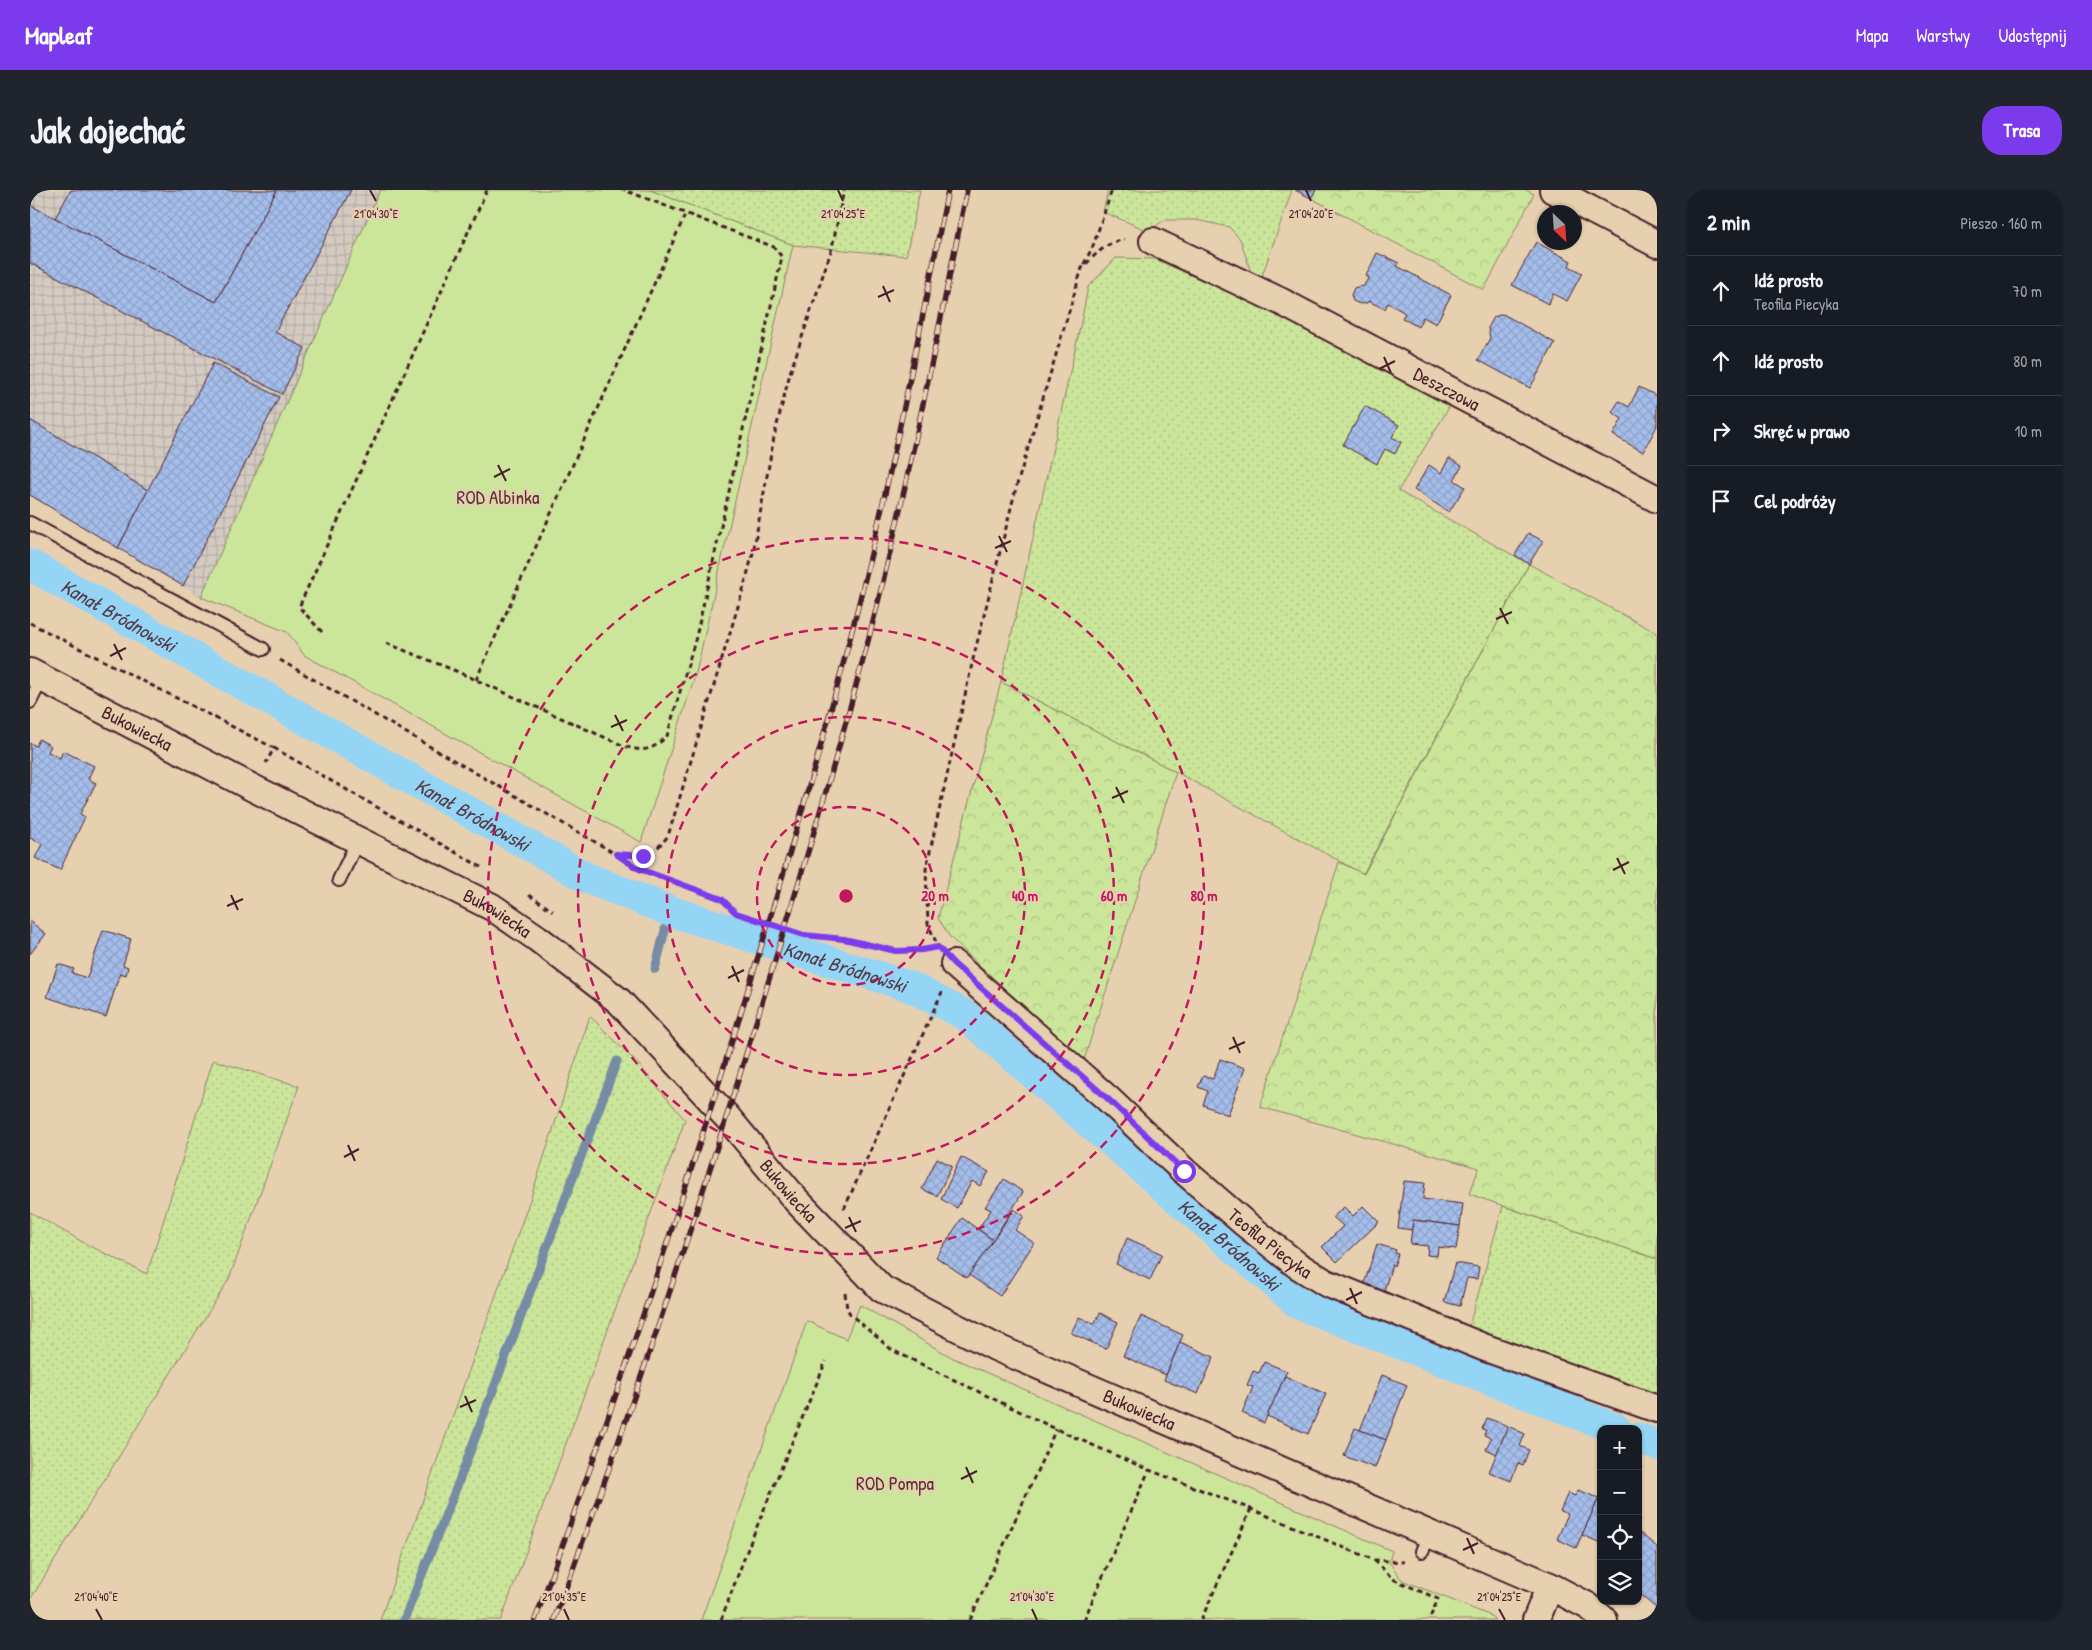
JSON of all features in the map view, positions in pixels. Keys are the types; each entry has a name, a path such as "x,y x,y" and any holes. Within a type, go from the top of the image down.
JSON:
{"street":[{"path":"1553,190 1657,244"},
{"name":"Deszczowa","path":"1154,241 1280,301 1657,499"},
{"name":"Bukowiecka","path":"36,675 253,788 492,907 538,938 604,989 624,1007 713,1102 789,1192 882,1289 996,1348 1426,1542 1550,1586 1588,1606 1604,1620"},
{"name":"Teofila Piecyka","path":"946,955 1107,1098 1184,1171 1297,1265 1326,1283 1483,1347 1657,1409"},
{"path":"1536,1620 1550,1586"}],"lane":[{"path":"30,523 262,650"},
{"path":"30,702 36,675"},
{"path":"339,880 358,840"}],"path":[{"path":"322,632 299,607 487,190"},
{"path":"386,643 476,680 624,746 640,751 658,745 667,736 696,637 782,257 774,247 624,190"},
{"path":"616,854 643,856 657,850 668,836 744,590 753,553 774,437 790,373 832,248 844,190"},
{"path":"946,955 928,924 926,869 974,655 1016,488 1082,268 1093,246 1112,190"},
{"path":"476,680 686,213"},
{"path":"1082,268 1102,249 1120,240 1154,241"},
{"path":"30,623 274,748 253,788"},
{"path":"262,650 616,854 637,868 722,899 736,913 804,935 844,939 896,951 922,950 946,955"},
{"path":"832,1238 929,1024"},
{"path":"855,1319 892,1350 1056,1429 1149,1470 1252,1509 1374,1560 1389,1562"},
{"path":"721,1620 750,1543 826,1361"},
{"path":"970,1620 1056,1429"},
{"path":"1084,1620 1149,1470"},
{"path":"1201,1620 1252,1509"},
{"path":"1374,1560 1393,1579 1438,1599 1429,1620"}],"shaded area":[{"path":"30,190 380,190 201,597 30,495"}],"green space":[{"name":"ROD Albinka","path":"380,190 650,190 793,245 696,673 641,842 304,655 287,632 201,597"},
{"path":"650,190 920,190 906,256 793,245"},
{"path":"1108,190 1292,190 1261,279 1252,275 1240,239 1229,227 1196,220 1164,220 1149,231 1103,212"},
{"path":"1316,190 1526,190 1534,194 1484,290 1311,198"},
{"path":"1116,258 1155,259 1327,337 1450,406 1398,491 1529,564 1363,874 1176,772 1001,682 1088,287"},
{"path":"1529,564 1657,633 1657,1259 1469,1194 1479,1168 1260,1107 1339,862 1364,874"},
{"path":"1001,682 1176,772 1083,1063 950,937 938,918"},
{"path":"590,1016 639,1065 685,1120 501,1620 380,1620 531,1197"},
{"path":"213,1060 299,1086 229,1279 30,1600 30,1212 88,1245 147,1274"},
{"path":"1503,1206 1657,1259 1657,1399 1468,1330"},
{"name":"ROD Pompa","path":"860,1305 953,1358 1392,1551 1389,1562 1402,1580 1491,1616 1495,1620 701,1620 807,1321 846,1339"}],"building":[{"path":"71,190 277,190 216,302 55,218"},
{"path":"277,190 351,190 275,332 305,348 282,394 30,263 30,205 216,302"},
{"path":"1295,190 1316,190 1311,198"},
{"path":"1536,242 1537,250 1551,250 1571,261 1569,266 1582,273 1567,301 1553,294 1548,304 1512,285"},
{"path":"1377,253 1399,263 1397,266 1451,295 1436,324 1423,317 1418,327 1402,318 1405,313 1388,303 1385,309 1368,301 1367,303 1360,304 1353,301 1351,295 1354,288 1363,287 1369,277 1366,276"},
{"path":"1503,314 1555,343 1530,388 1478,360 1490,338 1488,328 1494,317"},
{"path":"213,363 279,397 183,586 118,548"},
{"path":"1639,387 1657,396 1657,426 1643,452 1613,435 1622,419 1612,412 1619,401 1629,407"},
{"path":"1365,406 1399,425 1392,437 1401,442 1395,454 1385,449 1377,464 1343,445"},
{"path":"30,420 148,490 118,548 30,495"},
{"path":"1449,458 1462,466 1454,480 1465,487 1449,512 1414,490 1429,465 1441,473"},
{"path":"1528,533 1543,541 1529,564 1515,555"},
{"path":"39,739 51,746 48,752 60,758 63,751 94,766 88,779 96,783 80,814 85,817 60,870 35,858 42,844 30,838 30,743 36,746"},
{"path":"30,921 46,934 30,954"},
{"path":"103,930 131,939 123,965 128,967 126,975 120,973 106,1017 47,997 58,964 74,969 72,973 87,978"},
{"path":"1220,1059 1245,1068 1228,1115 1203,1105 1208,1091 1198,1087 1203,1076 1213,1079"},
{"path":"961,1157 989,1172 980,1186 972,1181 957,1208 941,1199"},
{"path":"937,1158 952,1166 937,1196 922,1189"},
{"path":"1004,1179 1023,1192 993,1240 978,1229 991,1210 985,1207"},
{"path":"1404,1181 1425,1183 1423,1199 1463,1204 1460,1226 1413,1220 1412,1230 1398,1228"},
{"path":"1363,1206 1379,1222 1337,1262 1322,1247 1343,1226 1333,1217 1344,1207 1353,1216"},
{"path":"1014,1209 1024,1216 1015,1230 1034,1243 1000,1296 969,1275"},
{"path":"962,1218 993,1240 967,1278 936,1257"},
{"path":"1413,1220 1460,1226 1456,1249 1438,1247 1437,1256 1427,1255 1428,1246 1410,1244"},
{"path":"1127,1238 1162,1254 1150,1280 1116,1264"},
{"path":"1377,1244 1396,1250 1395,1253 1398,1254 1394,1266 1392,1265 1383,1294 1363,1287"},
{"path":"1455,1263 1479,1267 1477,1279 1467,1278 1460,1306 1444,1302"},
{"path":"1100,1313 1118,1322 1106,1349 1071,1333 1079,1317 1094,1324"},
{"path":"1141,1316 1183,1335 1166,1375 1123,1356"},
{"path":"1180,1342 1214,1357 1198,1394 1164,1380"},
{"path":"1264,1362 1287,1371 1264,1423 1242,1413 1253,1387 1247,1385 1253,1371 1259,1373"},
{"path":"1382,1375 1407,1385 1386,1440 1360,1430"},
{"path":"1285,1376 1326,1394 1308,1434 1267,1416"},
{"path":"1487,1418 1508,1426 1497,1454 1486,1449 1491,1438 1484,1435 1486,1430 1482,1429"},
{"path":"1508,1426 1525,1434 1520,1446 1529,1450 1523,1465 1518,1463 1511,1481 1489,1472"},
{"path":"1355,1428 1386,1440 1375,1468 1344,1456"},
{"path":"1578,1490 1597,1497 1597,1502 1576,1548 1557,1539 1568,1514 1560,1511 1568,1493 1575,1496"},
{"path":"1597,1502 1597,1541 1582,1535"},
{"path":"1642,1535 1657,1547 1657,1609 1642,1596"}],"waterway":[{"name":"Kanał Bródnowski","path":"30,565 587,878 670,911 911,987 965,1015 1299,1304 1606,1425"},
{"path":"655,969 670,911"},
{"path":"404,1620 459,1481 617,1061"},
{"name":"Kanał Bródnowski","path":"1642,1439 1657,1445"}],"railway":[{"path":"535,1620 591,1465 671,1231 746,996 805,802 871,555 906,399 948,190"},
{"path":"554,1620 610,1465 690,1231 740,1075 836,758 875,614 900,509 967,190"}],"route":[{"path":"643,856 616,854 637,868 698,892 722,899 736,913 804,935 822,935 896,951 938,947 954,964 1107,1098 1184,1171"}]}
